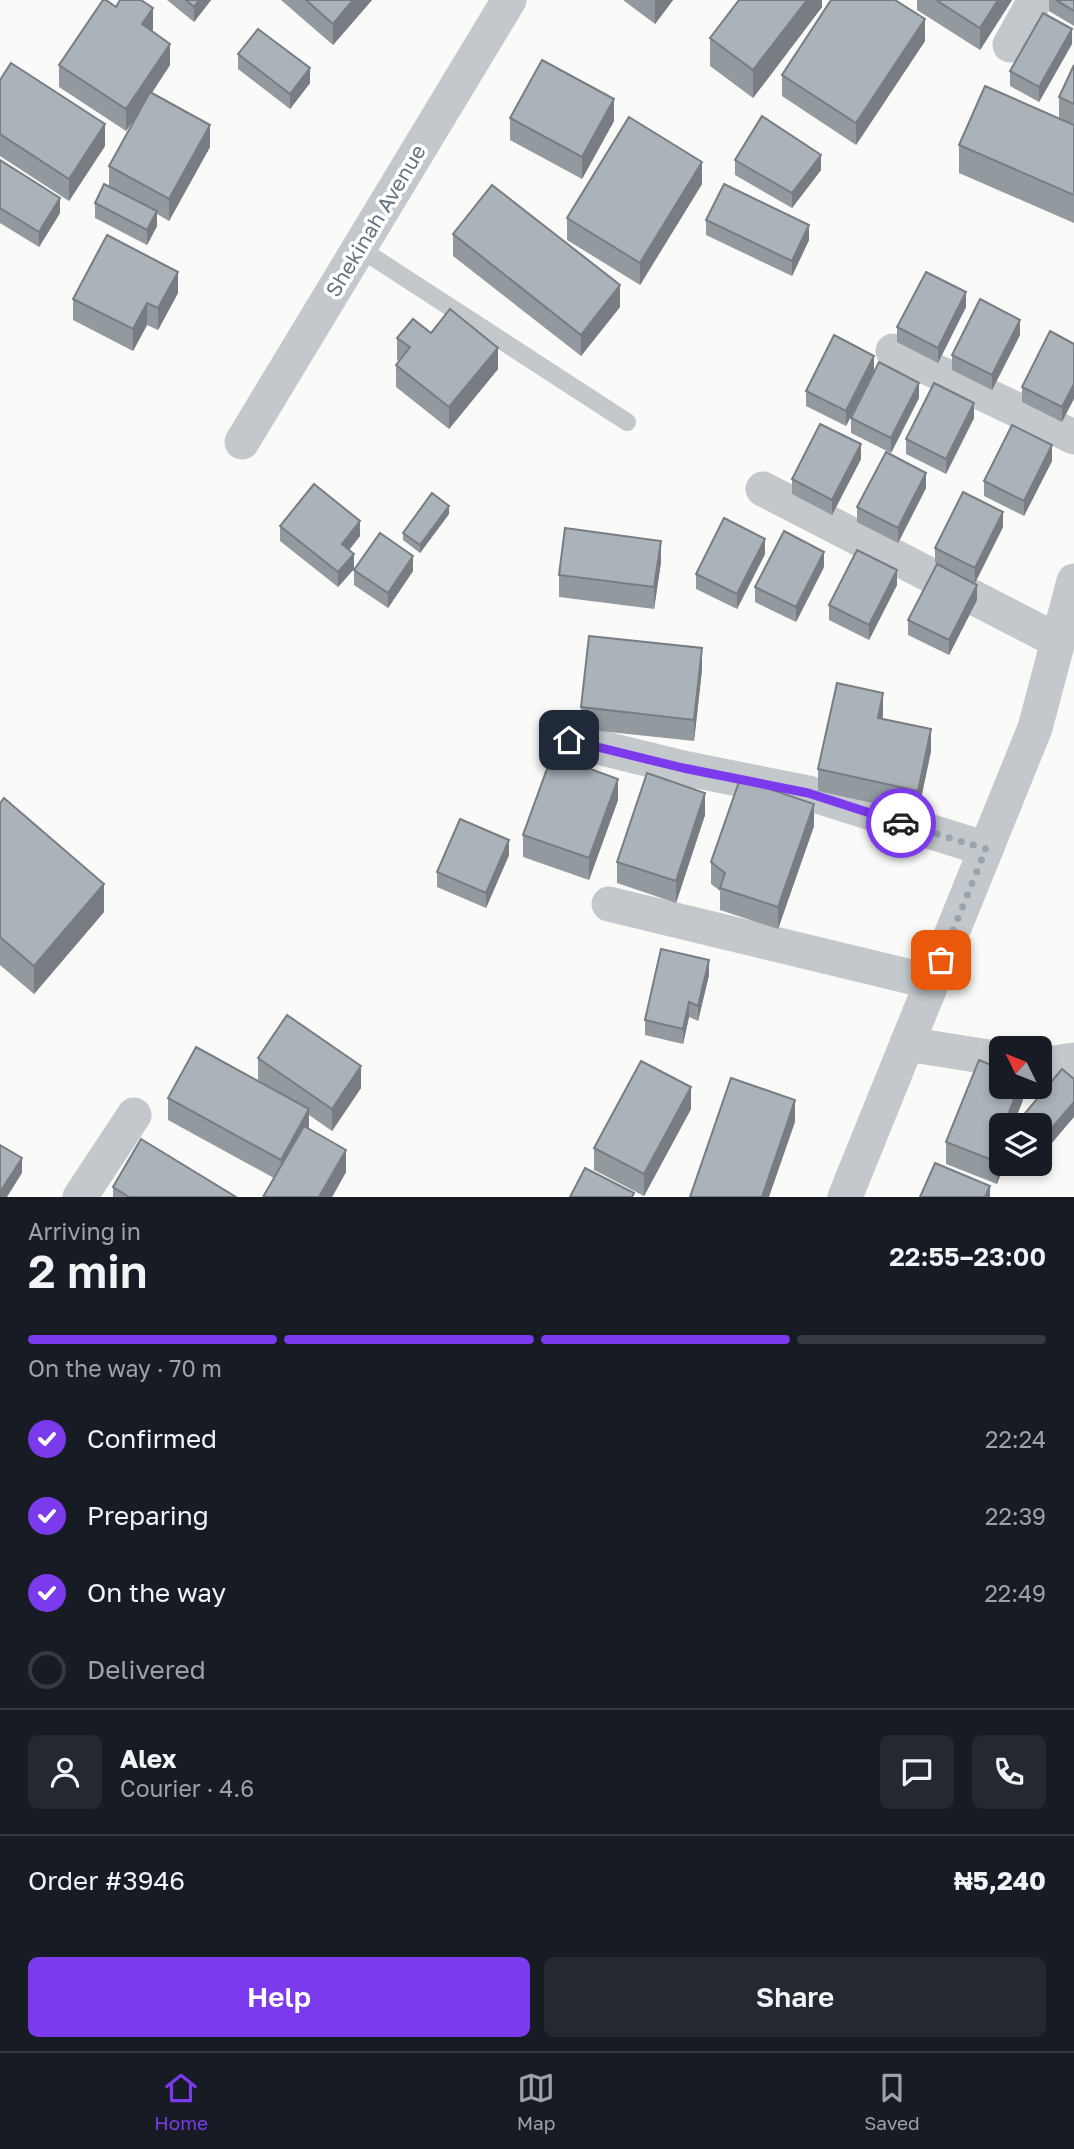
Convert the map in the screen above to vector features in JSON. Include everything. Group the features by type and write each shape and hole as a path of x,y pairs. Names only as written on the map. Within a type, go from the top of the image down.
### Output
{"street":[{"name":"Shekinah Avenue","path":"242,442 509,0"},
{"path":"1010,45 1035,0"},
{"path":"893,351 1074,437"},
{"path":"763,489 1058,641"},
{"path":"845,1197 1035,728 1074,581"},
{"path":"569,740 683,768 808,793 986,849"},
{"path":"609,904 932,982"},
{"path":"907,1044 989,1057"},
{"path":"1052,1063 1074,1060"},
{"path":"80,1197 134,1115"}],"lane":[{"path":"359,248 628,422"}],"building":[{"path":"103,0 116,7 120,0 141,0 153,8 142,24 170,44 126,109 59,65"},
{"path":"186,0 199,0 194,7"},
{"path":"306,0 353,0 333,24"},
{"path":"739,0 807,0 753,70 710,38"},
{"path":"831,0 895,0 925,19 856,123 782,75"},
{"path":"936,0 998,0 980,28"},
{"path":"1056,0 1074,0 1074,11"},
{"path":"1043,13 1072,29 1039,87 1010,71"},
{"path":"258,29 310,68 290,94 238,54"},
{"path":"542,60 614,99 582,157 510,118"},
{"path":"11,63 105,124 69,179 0,134 0,80"},
{"path":"1074,65 1074,104 1059,97"},
{"path":"985,86 1074,125 1074,195 959,145"},
{"path":"150,92 210,125 169,199 109,166"},
{"path":"762,116 821,155 792,193 735,160"},
{"path":"629,117 702,162 640,263 567,218"},
{"path":"0,160 60,198 39,232 0,208"},
{"path":"104,184 157,211 147,230 95,203"},
{"path":"724,184 809,225 792,261 706,220"},
{"path":"492,185 620,285 581,335 453,234"},
{"path":"107,235 178,272 158,308 147,303 133,329 73,299"},
{"path":"926,272 966,292 938,348 897,327"},
{"path":"980,299 1020,320 992,375 952,355"},
{"path":"450,309 498,348 449,407 396,365 410,347 397,338 413,319 431,333"},
{"path":"1050,331 1074,344 1074,384 1062,407 1022,387"},
{"path":"834,335 874,356 846,411 806,391"},
{"path":"879,362 919,383 891,438 851,418"},
{"path":"934,383 974,403 946,459 906,439"},
{"path":"820,424 861,444 832,500 792,479"},
{"path":"1012,425 1052,445 1024,501 984,481"},
{"path":"886,452 926,473 898,528 857,507"},
{"path":"314,484 360,521 342,544 354,554 338,572 280,526"},
{"path":"963,492 1003,512 975,568 935,548"},
{"path":"432,493 449,506 420,545 403,533"},
{"path":"724,518 765,539 737,594 696,574"},
{"path":"565,528 661,541 654,587 559,575"},
{"path":"784,531 824,552 796,607 755,587"},
{"path":"380,533 413,556 388,593 354,570"},
{"path":"857,550 897,570 869,625 829,605"},
{"path":"937,564 977,585 949,640 908,620"},
{"path":"589,636 702,648 694,720 581,707"},
{"path":"837,683 883,693 878,718 931,729 918,791 818,769"},
{"path":"552,755 618,779 589,858 523,835"},
{"path":"647,773 705,793 676,881 617,862"},
{"path":"740,779 814,804 778,907 720,888 725,873 711,862"},
{"path":"4,798 104,884 34,966 0,937 0,803"},
{"path":"460,819 509,840 486,893 437,872"},
{"path":"661,949 709,960 698,1006 689,1002 683,1029 645,1020"},
{"path":"287,1015 361,1066 332,1109 258,1058"},
{"path":"196,1047 309,1109 281,1160 168,1098"},
{"path":"979,1060 989,1064 989,1099 1014,1099 1009,1113 989,1113 989,1159 946,1142"},
{"path":"641,1061 691,1087 644,1174 594,1148"},
{"path":"1062,1069 1074,1079 1074,1102 1052,1128 1052,1113 1025,1113 1037,1099 1052,1099 1052,1081"},
{"path":"731,1078 795,1100 762,1197 690,1197"},
{"path":"304,1126 346,1150 319,1197 263,1197"},
{"path":"141,1139 236,1197 129,1197 113,1187"},
{"path":"0,1145 22,1158 0,1192"},
{"path":"935,1163 990,1186 985,1197 920,1197"},
{"path":"585,1168 634,1193 632,1197 570,1197"}],"way so far":[{"path":"901,823 986,849 941,960"}],"route":[{"path":"569,740 683,768 808,793 901,823"}]}
